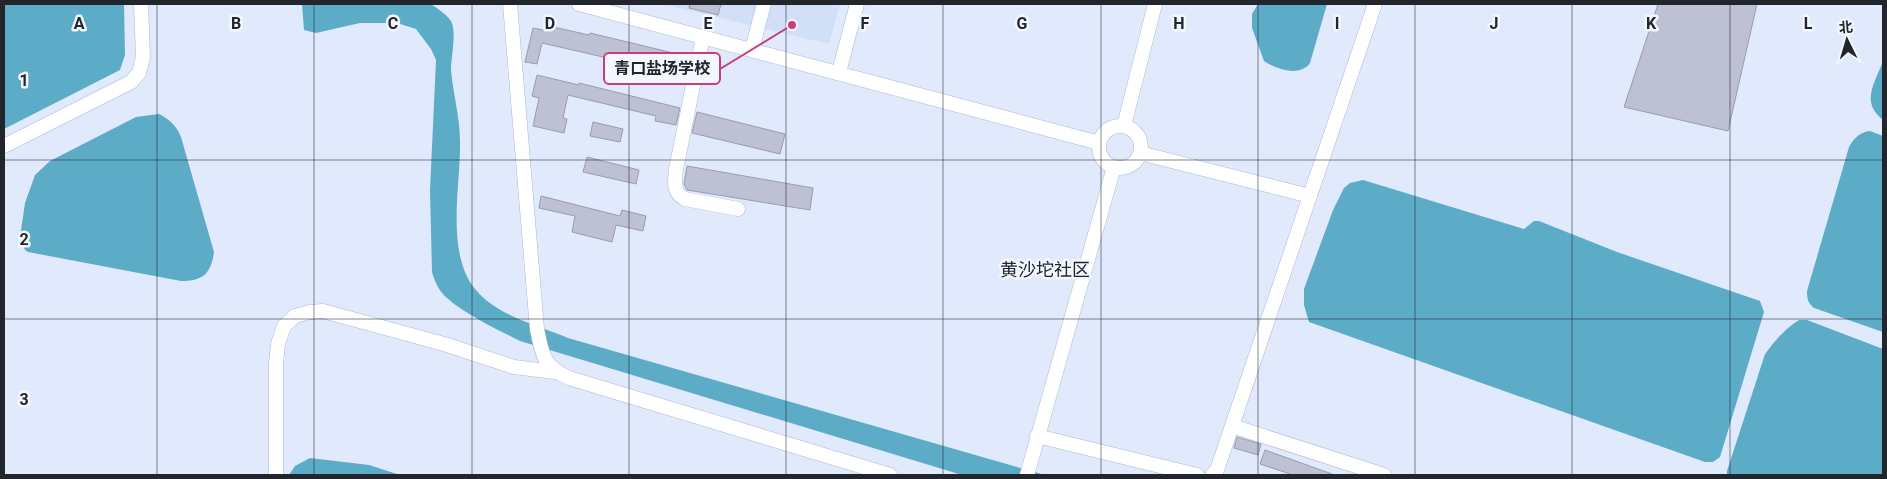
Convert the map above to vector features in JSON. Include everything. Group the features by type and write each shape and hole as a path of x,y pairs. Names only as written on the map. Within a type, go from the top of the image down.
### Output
{"street":[{"path":"4,146 131,82 139,73 143,58 140,4"},
{"path":"510,4 537,329 543,353 555,372"},
{"path":"579,4 1099,143"},
{"path":"752,50 764,4"},
{"path":"839,72 857,4"},
{"path":"1124,126 1155,4"},
{"path":"1212,475 1217,470 1375,4"},
{"path":"703,36 674,186 679,196 684,199 738,209"},
{"path":"1119,125 1124,126 1130,128 1138,136 1141,148 1140,153 1132,164 1114,167 1100,155 1099,143 1104,132 1108,129 1119,125"},
{"path":"1140,153 1310,196"},
{"path":"1027,475 1114,167"},
{"path":"276,475 276,363 278,344 284,326 295,316 323,311 444,344 514,367 555,372 569,378 890,475"},
{"path":"1232,426 1384,475"},
{"path":"1037,436 1197,475"}],"shaded area":[{"path":"670,4 840,4 829,44 670,6"}],"water":[{"path":"4,4 124,4 125,55 120,70 4,129"},
{"path":"302,4 431,4 451,21 454,38 451,70 460,132 457,238 466,274 475,289 494,306 518,319 568,338 1045,475 962,475 520,341 458,307 442,293 432,272 430,190 436,60 431,49 416,29 397,23 360,23 316,33 304,30"},
{"path":"1258,4 1327,4 1310,63 1306,67 1300,70 1288,71 1264,61 1252,28 1252,14"},
{"path":"1883,61 1883,120 1872,106 1871,92"},
{"path":"159,114 172,123 181,137 214,252 211,266 205,275 195,280 181,281 25,250 21,238 21,230 25,203 35,175 50,161 136,117"},
{"path":"1870,131 1883,136 1883,332 1814,308 1809,303 1807,294 1849,147 1858,136"},
{"path":"1363,180 1524,229 1534,221 1539,221 1617,252 1760,301 1764,312 1720,457 1713,462 1705,462 1309,322 1304,305 1304,289 1333,210 1344,188 1350,183"},
{"path":"1799,320 1807,320 1883,349 1883,475 1727,475 1765,354 1780,335"},
{"path":"310,458 369,465 400,475 289,475 295,466"}],"building":[{"path":"690,4 721,4 718,15 689,8"},
{"path":"1658,4 1757,4 1728,131 1624,107"},
{"path":"549,26 589,35 590,33 690,57 686,76 542,43 537,64 525,62 533,28 548,31"},
{"path":"537,75 579,85 579,83 680,108 676,125 655,121 656,116 568,95 563,118 567,119 564,133 533,126 539,98 532,96"},
{"path":"697,112 785,134 780,154 692,133"},
{"path":"593,122 623,129 620,142 590,136"},
{"path":"587,157 639,170 636,184 583,172"},
{"path":"687,166 813,188 810,210 687,190 684,184"},
{"path":"541,196 620,216 622,210 646,216 643,231 616,225 612,242 572,232 575,216 539,208"},
{"path":"1237,437 1261,444 1258,455 1234,448"},
{"path":"1265,450 1332,474 1293,475 1260,464"}],"place":[{"name":"青口盐场学校","path":"792,25"}],"district":[{"name":"黄沙坨社区","path":"1045,269"}]}
